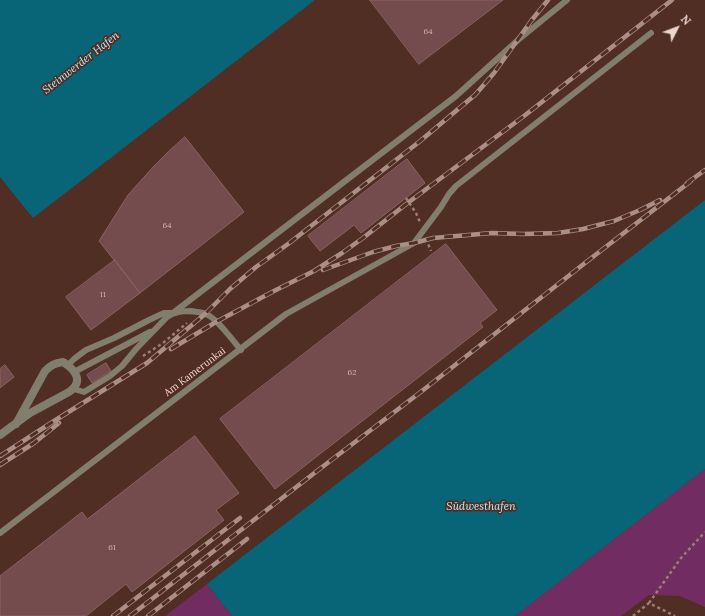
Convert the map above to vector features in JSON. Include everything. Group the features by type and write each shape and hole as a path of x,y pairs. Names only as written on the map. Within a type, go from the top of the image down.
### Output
{"street":[{"path":"0,435 16,424 30,413 74,389 77,382 77,376 68,365 63,362 57,362 45,371 16,424"}],"lane":[{"path":"74,389 84,392 110,376 122,366 167,317 456,96 518,40 554,9 567,0"},
{"name":"Am Kamerunkai","path":"0,533 241,350 286,314 414,243 456,186 651,33"},
{"path":"68,365 86,350 114,338 148,320 164,313 184,311 205,314 210,317 241,350"},
{"path":"74,372 157,328"}],"path":[{"path":"633,616 649,603 681,558 705,532"},
{"path":"649,603 675,616"}],"shaded area":[{"path":"705,469 705,607 680,596 649,595 621,616 515,616"},
{"path":"207,584 232,616 165,616"}],"water":[{"name":"Steinwerder Hafen","path":"0,0 315,0 33,218 0,177"},
{"name":"Südwesthafen","path":"705,200 705,469 515,616 232,616 207,584"}],"building":[{"path":"370,0 503,0 419,64"},
{"path":"185,137 244,212 140,293 99,241 128,195 154,166"},
{"path":"407,159 425,183 361,233 354,225 320,251 308,236"},
{"path":"446,244 497,310 480,323 483,327 275,489 220,419"},
{"path":"115,260 140,293 91,330 66,297"},
{"path":"106,363 111,371 92,383 87,375"},
{"path":"5,365 14,377 0,388 0,369"},
{"path":"195,436 239,493 216,510 224,520 132,592 126,584 86,616 0,616 0,576 82,512 87,519"}],"railway":[{"path":"0,456 147,363 205,314 230,289 256,267 288,244 419,142 475,95 494,73 548,0"},
{"path":"171,349 216,322 314,271 342,253 524,116 672,0"},
{"path":"687,183 705,170"},
{"path":"130,616 691,181"},
{"path":"323,270 373,252 433,238 492,233 558,233 583,229 614,221 660,200"},
{"path":"0,465 34,443 59,423"},
{"path":"113,616 240,518"},
{"path":"148,616 247,539"}]}
